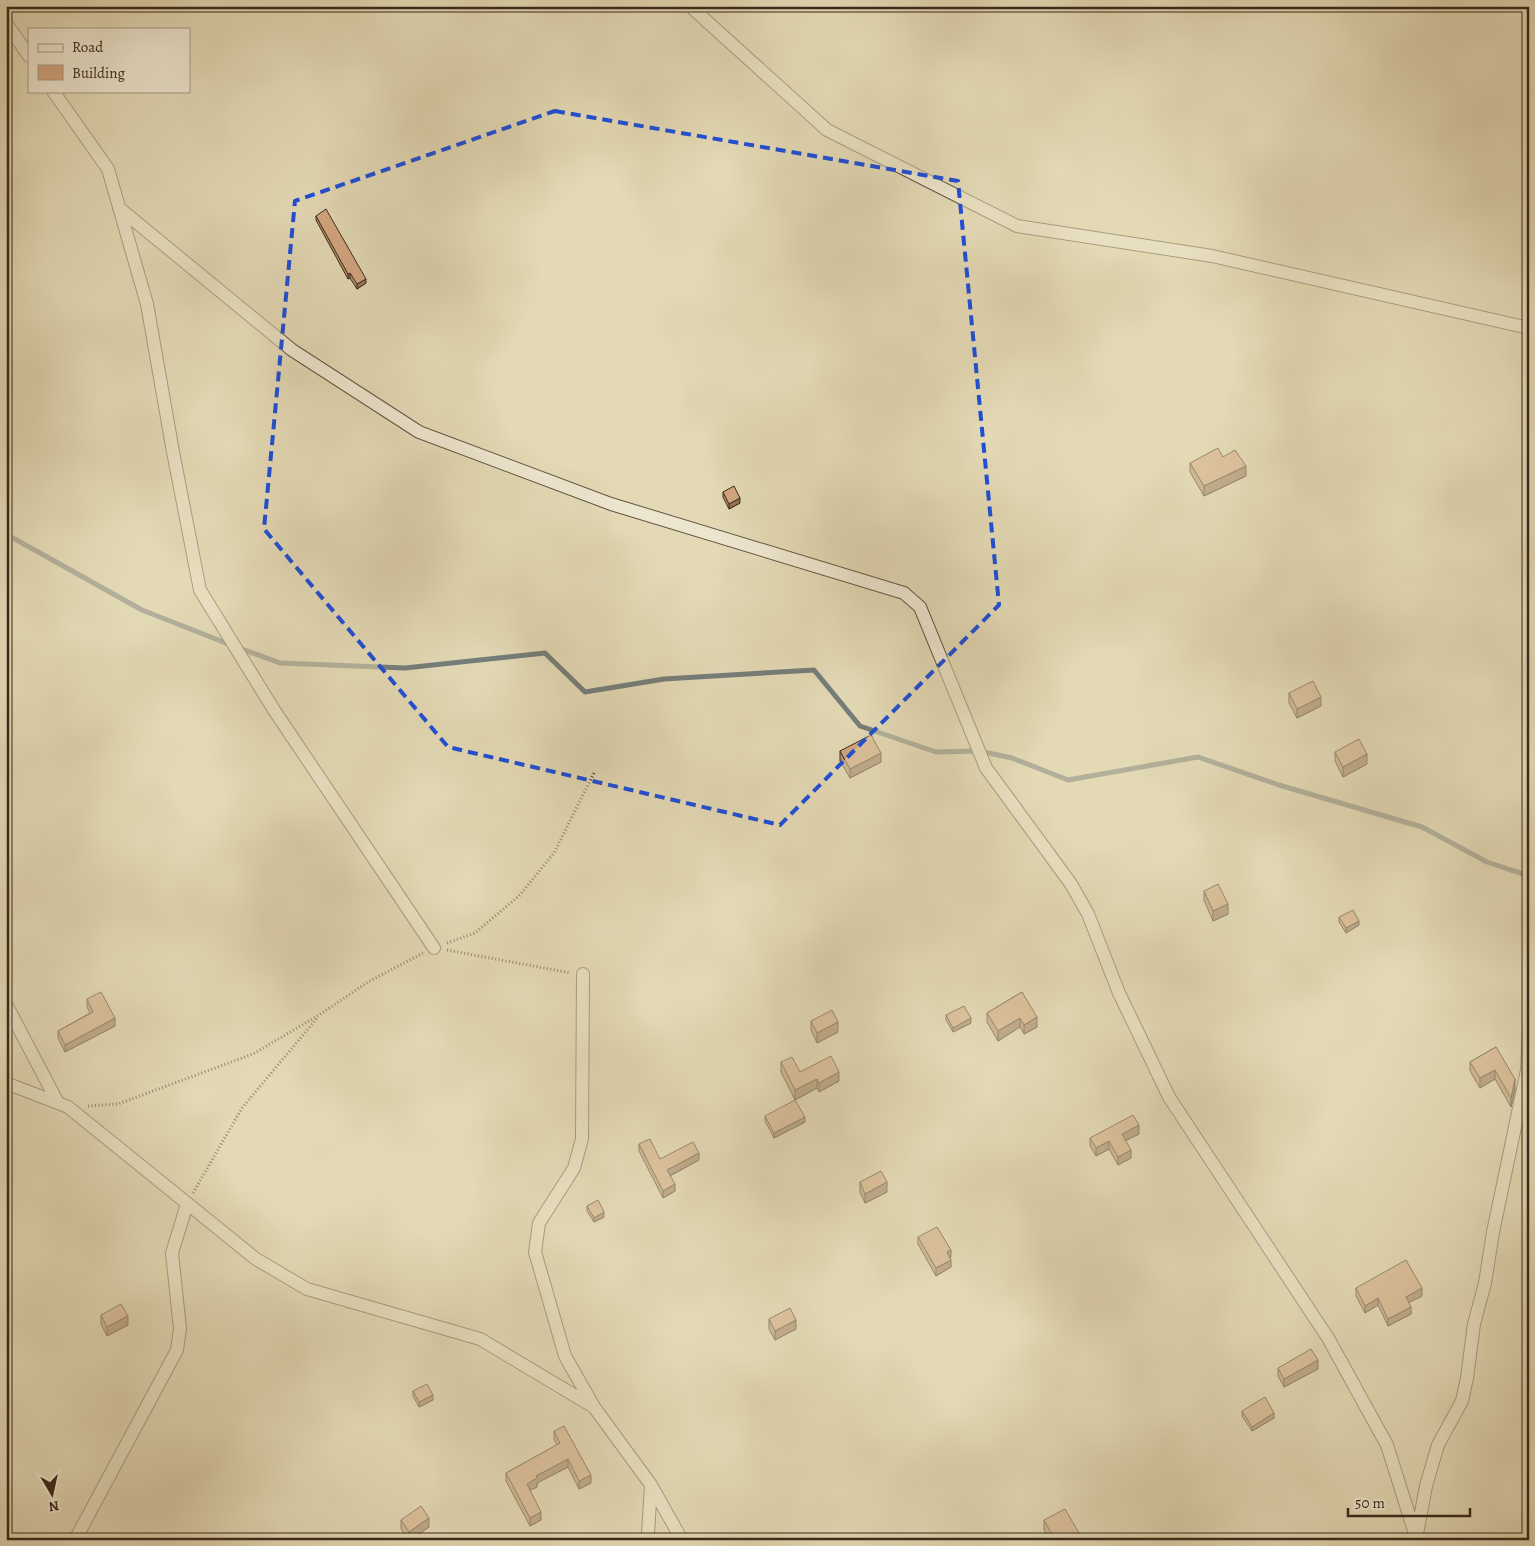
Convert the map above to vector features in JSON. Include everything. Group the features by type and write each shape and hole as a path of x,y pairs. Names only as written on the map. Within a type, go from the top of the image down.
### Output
{"street":[{"path":"690,6 827,130 1017,226 1212,256 1529,328"},
{"path":"6,23 28,55"},
{"path":"54,92 108,169 147,304 172,452 200,590 274,710 434,948"},
{"path":"119,208 292,350 419,432 611,504 904,593 920,607 986,768 1071,884 1088,914 1119,993 1169,1097 1328,1338 1387,1445 1417,1538"},
{"path":"583,974 582,1139 574,1168 539,1223 536,1252 565,1356 594,1406 651,1485 682,1540"},
{"path":"6,1004 63,1105"},
{"path":"1417,1538 1426,1486 1438,1445 1462,1401 1474,1324 1485,1283 1492,1232 1527,1070 1529,1030"},
{"path":"6,1086 11,1085 63,1105 256,1259 308,1288 480,1339 594,1406"},
{"path":"75,1540 177,1350 180,1329 172,1253 187,1204"},
{"path":"645,1538 651,1485"}],"path":[{"path":"63,1105 118,1104 180,1083 253,1054 320,1015 368,982 434,948 475,932 519,896 554,853 596,771"},
{"path":"434,948 583,974"},
{"path":"187,1204 242,1108 320,1015"}],"highlighted area":[{"path":"555,111 958,181 999,605 780,825 448,747 264,529 295,201"}],"building":[{"path":"326,209 366,279 357,284 350,273 348,274 316,216"},
{"path":"1218,448 1223,457 1235,450 1246,466 1204,486 1190,463"},
{"path":"734,486 740,498 729,504 723,492"},
{"path":"1313,681 1321,697 1297,709 1289,693"},
{"path":"871,735 881,753 850,769 840,751"},
{"path":"1359,739 1367,754 1343,767 1335,752"},
{"path":"1218,884 1228,904 1213,911 1204,891"},
{"path":"1353,910 1359,921 1346,928 1339,917"},
{"path":"101,992 115,1018 65,1045 58,1031 93,1012 87,999"},
{"path":"1022,992 1037,1017 1024,1025 1020,1018 998,1031 987,1013"},
{"path":"964,1006 971,1018 953,1028 946,1015"},
{"path":"832,1010 838,1022 817,1033 811,1021"},
{"path":"1496,1047 1515,1079 1511,1098 1495,1070 1480,1078 1470,1062"},
{"path":"831,1056 839,1072 819,1083 817,1079 795,1090 781,1062 792,1057 800,1072"},
{"path":"795,1100 805,1117 774,1133 765,1116"},
{"path":"1133,1115 1139,1125 1122,1134 1131,1150 1118,1157 1109,1141 1096,1148 1090,1138"},
{"path":"650,1139 660,1159 693,1142 699,1153 667,1170 675,1184 663,1191 639,1144"},
{"path":"881,1171 887,1182 865,1194 860,1182"},
{"path":"598,1200 604,1212 594,1218 587,1206"},
{"path":"937,1227 951,1250 947,1252 951,1260 936,1268 918,1237"},
{"path":"1406,1260 1422,1288 1406,1297 1411,1307 1388,1319 1378,1298 1365,1306 1356,1288"},
{"path":"121,1304 128,1316 107,1327 101,1315"},
{"path":"790,1308 796,1320 775,1331 769,1319"},
{"path":"1311,1349 1318,1360 1284,1379 1278,1368"},
{"path":"427,1384 433,1395 419,1402 413,1391"},
{"path":"1265,1397 1274,1413 1252,1427 1242,1411"},
{"path":"564,1426 591,1475 579,1481 568,1459 536,1476 537,1478 527,1484 541,1512 530,1518 506,1473 560,1443 554,1431"},
{"path":"421,1506 429,1518 409,1532 401,1520"},
{"path":"1065,1509 1079,1533 1067,1540 1055,1540 1044,1520"}],"waterway":[{"path":"6,534 142,610 231,645"},
{"path":"239,648 280,663 405,668 545,653 585,692 664,679 814,670 860,726 936,752 979,751 1012,758 1068,780 1198,757 1279,785 1422,827 1487,862 1529,876"}]}
